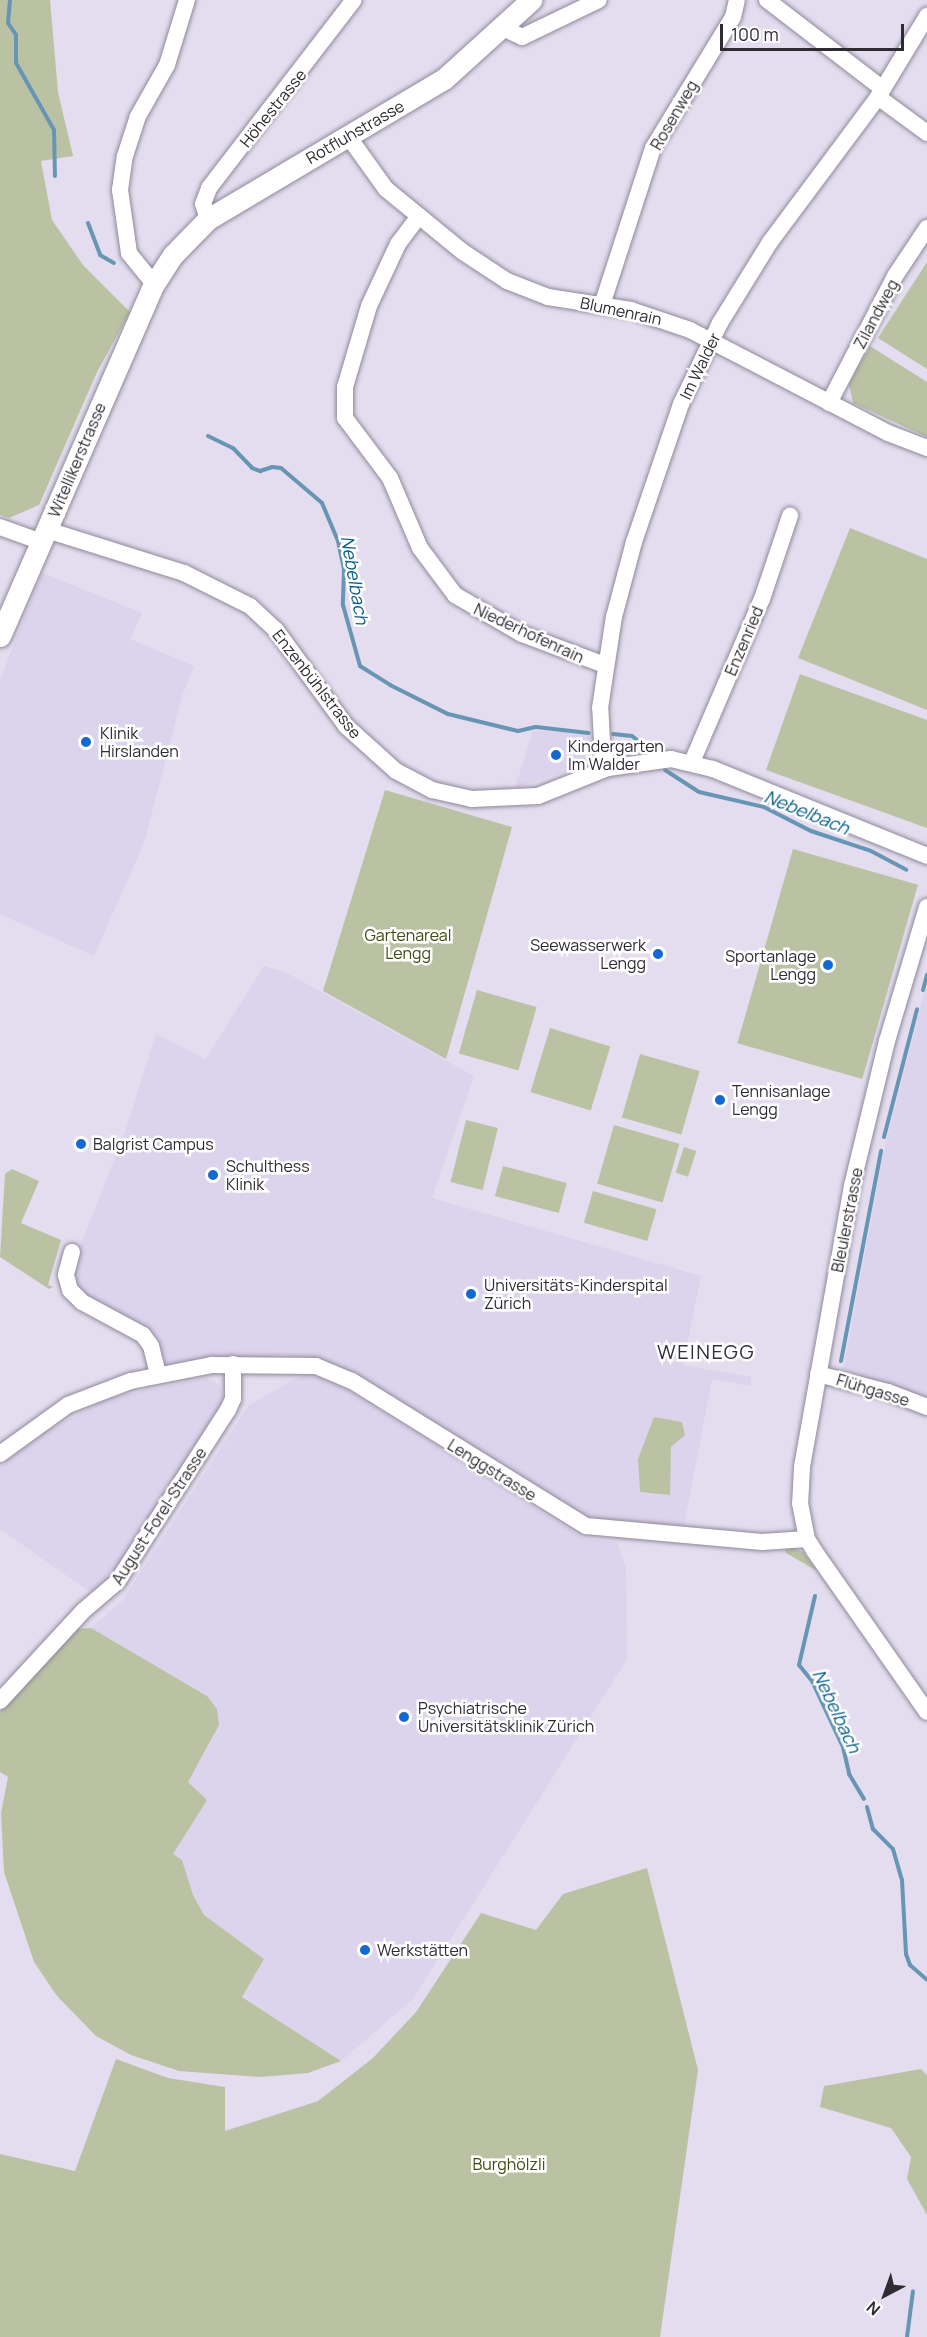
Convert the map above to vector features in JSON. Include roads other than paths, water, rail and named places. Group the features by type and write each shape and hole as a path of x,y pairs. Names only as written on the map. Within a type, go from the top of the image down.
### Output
{"main road":[{"name":"Rotfluhstrasse","path":"172,255 208,219 431,88 503,28 531,0"},
{"name":"Witellikerstrasse","path":"0,636 154,284 172,255"}],"street":[{"path":"154,284 145,278 129,254 120,190 125,156 137,118 167,65 187,0"},
{"name":"Höhestrasse","path":"208,219 203,204 209,188 354,0"},
{"path":"503,28 522,37 599,0"},
{"name":"Rosenweg","path":"602,305 653,148 733,17 737,0"},
{"path":"767,0 927,133"},
{"name":"Im Walder","path":"608,768 600,720 605,665 634,542 677,414 712,340 770,242 880,93 927,16"},
{"name":"Blumenrain","path":"348,136 375,178 477,263 507,281 548,297 602,305 655,317 712,340 829,403 927,448"},
{"name":"Niederhofenrain","path":"419,216 398,244 369,306 345,387 345,418 390,478 420,548 455,595 522,634 605,665"},
{"name":"Zilandweg","path":"829,403 895,276 927,228"},
{"name":"Enzenried","path":"692,762 762,599 790,516"},
{"name":"Enzenbühlstrasse","path":"0,527 44,536 183,573 250,606 276,630 346,726 396,771 432,790 472,799 538,796 608,768 645,759 692,762 927,856"},
{"name":"Bleulerstrasse","path":"807,1539 800,1503 802,1468 852,1186 887,1041 927,907"},
{"path":"72,1252 66,1275 70,1290 82,1302 143,1335 151,1346 158,1374"},
{"name":"Lenggstrasse","path":"0,1454 68,1405 114,1386 158,1374 233,1364 298,1365 331,1370 586,1526 762,1542 807,1539"},
{"name":"August-Forel-Strasse","path":"0,1701 83,1611 117,1582 228,1410 233,1399 233,1364"},
{"name":"Flühgasse","path":"818,1374 888,1392 927,1407"},
{"path":"807,1539 927,1712"}],"waterway":[{"name":"Nebelbach","path":"10,0 8,23 16,35 16,63 54,130 55,176"},
{"name":"Nebelbach","path":"88,223 100,255 114,263"},
{"name":"Nebelbach","path":"208,436 233,448 252,468 260,471 272,467 281,468 322,503 338,541 344,570 343,605 360,666 390,685 448,714 518,731 536,727 589,733"},
{"name":"Nebelbach","path":"613,734 632,736 646,747"},
{"name":"Nebelbach","path":"665,770 699,792 764,807 811,831 871,851 906,870"},
{"name":"Nebelbach","path":"923,990 927,975"},
{"name":"Nebelbach","path":"884,1137 917,1009"},
{"name":"Nebelbach","path":"841,1361 881,1151"},
{"name":"Nebelbach","path":"815,1596 799,1665 812,1681 843,1747 849,1774 864,1799"},
{"name":"Nebelbach","path":"867,1807 873,1829 893,1849 902,1880 906,1954 910,1965 927,1980"},
{"name":"Nebelbach","path":"907,2337 913,2291"}],"place":[{"name":"Klinik Hirslanden","path":"86,742"},
{"name":"Kindergarten Im Walder","path":"556,755"},
{"name":"Seewasserwerk Lengg","path":"658,954"},
{"name":"Sportanlage Lengg","path":"828,965"},
{"name":"Tennisanlage Lengg","path":"720,1100"},
{"name":"Balgrist Campus","path":"81,1144"},
{"name":"Schulthess Klinik","path":"213,1175"},
{"name":"Universitäts-Kinderspital Zürich","path":"471,1294"},
{"name":"Psychiatrische Universitätsklinik Zürich","path":"404,1717"},
{"name":"Werkstätten","path":"365,1950"}],"district":[{"name":"WEINEGG","path":"706,1351"}],"park label":[{"name":"Gartenareal Lengg","path":"408,944"},
{"name":"Burghölzli","path":"509,2164"}]}
